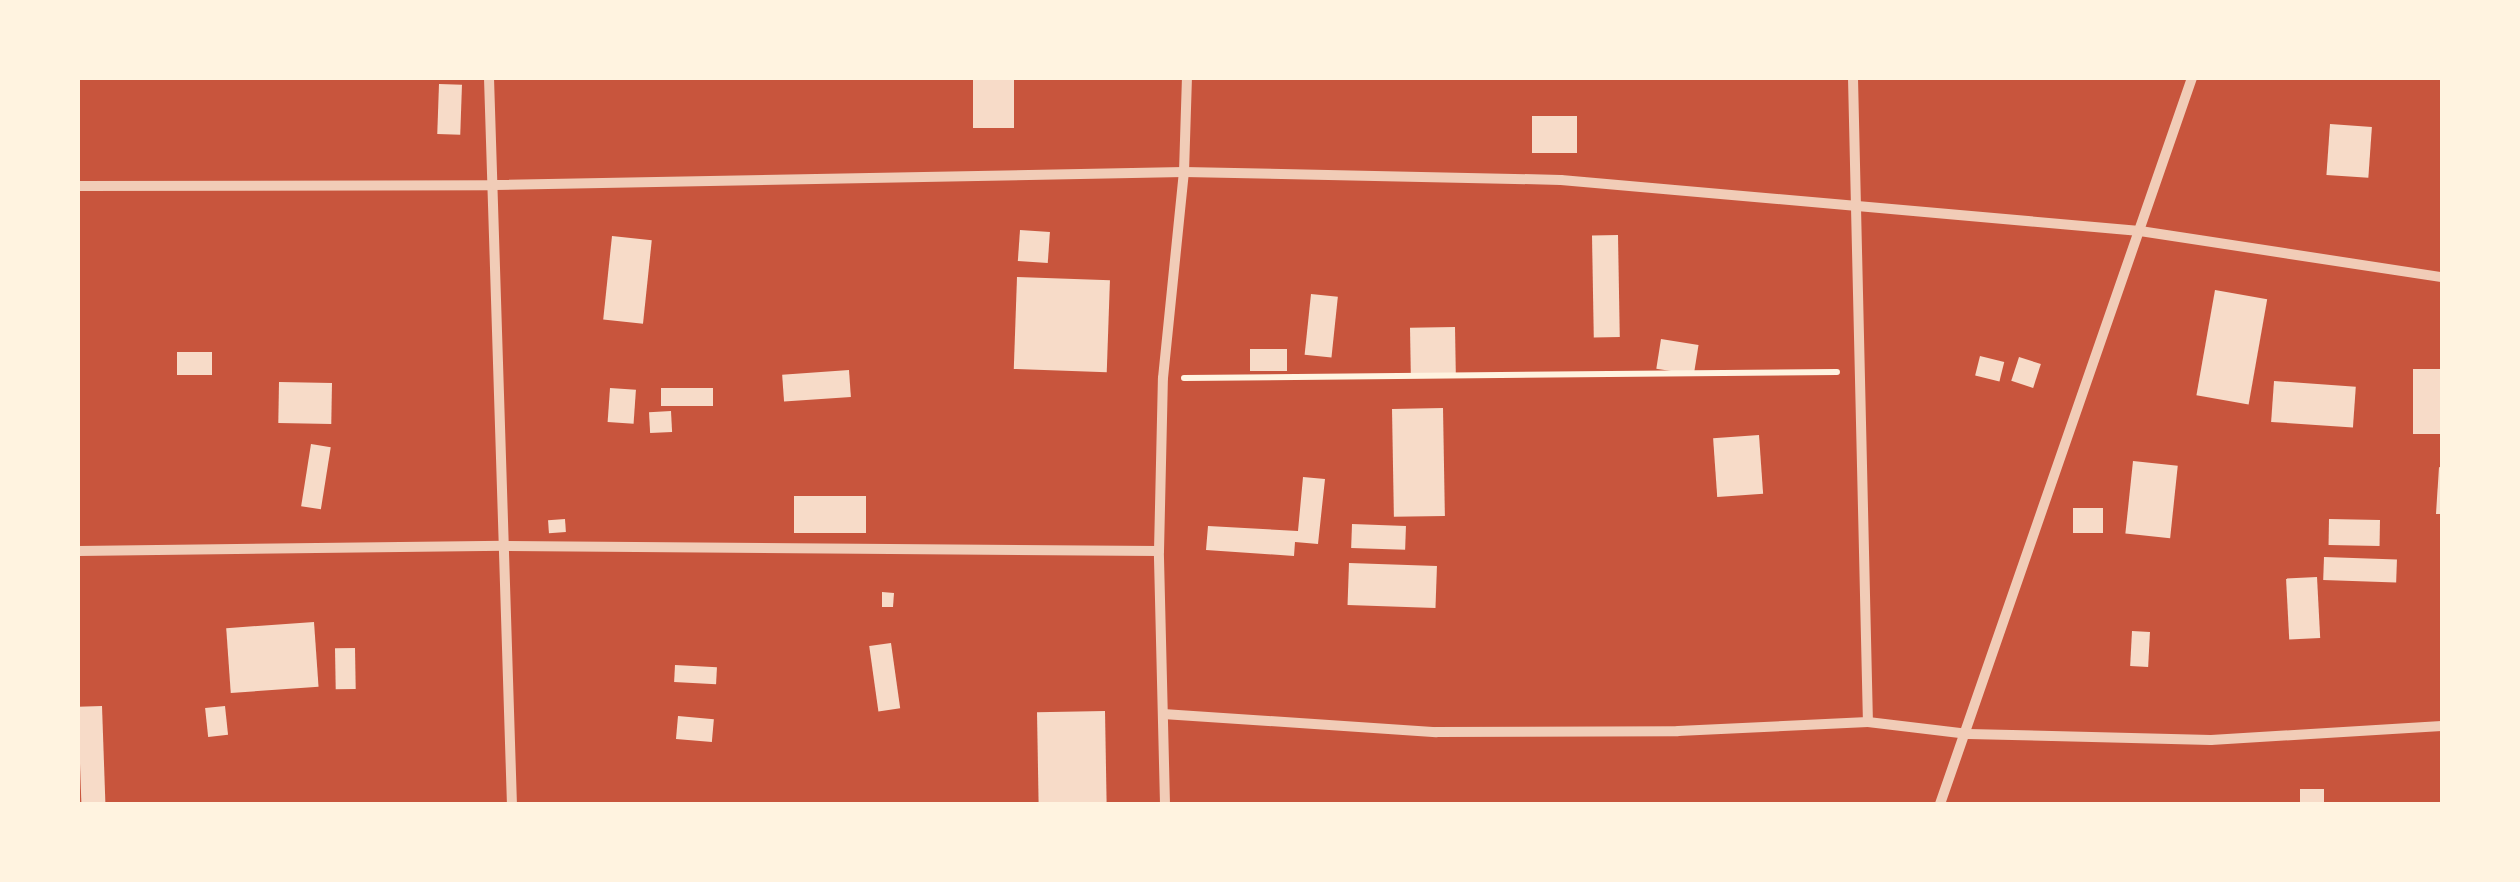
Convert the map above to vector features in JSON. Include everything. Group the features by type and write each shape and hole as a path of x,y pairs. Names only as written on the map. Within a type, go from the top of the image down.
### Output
{"street":[{"path":"489,78 512,804"},
{"path":"1165,804 1160,551 1163,378 1184,172 1187,78"},
{"path":"1853,78 1868,722"},
{"path":"1940,804 1968,734 2192,78"},
{"path":"78,186 495,184 1184,172 1561,180 2140,231 2442,276"},
{"path":"78,551 505,546 1160,551"},
{"path":"1164,714 1436,732 1678,732 1868,722 1968,734 2211,740 2442,726"}],"path":[{"path":"1163,378 1861,372"}],"building":[{"path":"973,78 1014,78 1014,128 973,128"},
{"path":"439,84 462,85 460,135 437,134"},
{"path":"1532,116 1577,116 1577,153 1532,153"},
{"path":"2330,124 2372,127 2368,178 2326,175"},
{"path":"1020,230 1050,232 1048,263 1018,261"},
{"path":"1592,235 1618,235 1620,337 1594,337"},
{"path":"612,236 652,240 643,324 603,320"},
{"path":"1017,277 1110,280 1107,372 1014,369"},
{"path":"2215,290 2267,299 2249,405 2196,395"},
{"path":"1311,294 1338,297 1331,357 1305,355"},
{"path":"1455,327 1456,377 1411,378 1410,328"},
{"path":"1661,339 1699,345 1694,375 1656,369"},
{"path":"1250,349 1287,349 1287,371 1250,371"},
{"path":"177,352 212,352 212,375 177,375"},
{"path":"1980,356 2004,362 1999,381 1975,375"},
{"path":"2019,357 2041,364 2033,388 2011,381"},
{"path":"2413,369 2442,369 2442,434 2413,434"},
{"path":"849,370 851,397 784,402 782,375"},
{"path":"2274,381 2356,387 2353,428 2271,422"},
{"path":"279,382 332,383 331,424 278,423"},
{"path":"610,388 636,390 634,424 608,422"},
{"path":"661,388 713,388 713,406 661,406"},
{"path":"1443,408 1445,516 1394,517 1392,409"},
{"path":"671,411 672,432 650,433 649,412"},
{"path":"1759,435 1763,494 1717,497 1713,438"},
{"path":"311,444 331,447 321,509 301,506"},
{"path":"2133,461 2178,466 2170,538 2125,534"},
{"path":"2439,467 2442,514 2436,514"},
{"path":"1303,477 1325,479 1318,544 1295,542 1294,556 1206,550 1208,526 1298,531"},
{"path":"794,496 866,496 866,533 794,533"},
{"path":"2073,508 2103,508 2103,533 2073,533"},
{"path":"565,519 566,532 549,533 548,520"},
{"path":"2329,519 2380,520 2380,546 2329,545"},
{"path":"1352,524 1406,526 1405,550 1351,548"},
{"path":"2324,557 2397,560 2396,583 2323,580"},
{"path":"1349,563 1437,566 1435,608 1348,605"},
{"path":"2317,577 2320,638 2289,640 2286,579"},
{"path":"882,592 894,593 893,607 882,607"},
{"path":"314,622 319,687 231,693 226,628"},
{"path":"2132,631 2150,632 2148,667 2130,666"},
{"path":"891,643 900,708 878,711 869,646"},
{"path":"335,648 355,648 356,689 336,689"},
{"path":"675,665 717,667 716,684 674,682"},
{"path":"102,706 105,804 81,804 78,707"},
{"path":"225,706 228,735 208,737 205,708"},
{"path":"1105,711 1107,804 1039,804 1037,712"},
{"path":"678,716 714,719 712,742 676,739"},
{"path":"2300,789 2324,789 2324,804 2300,804"}]}
